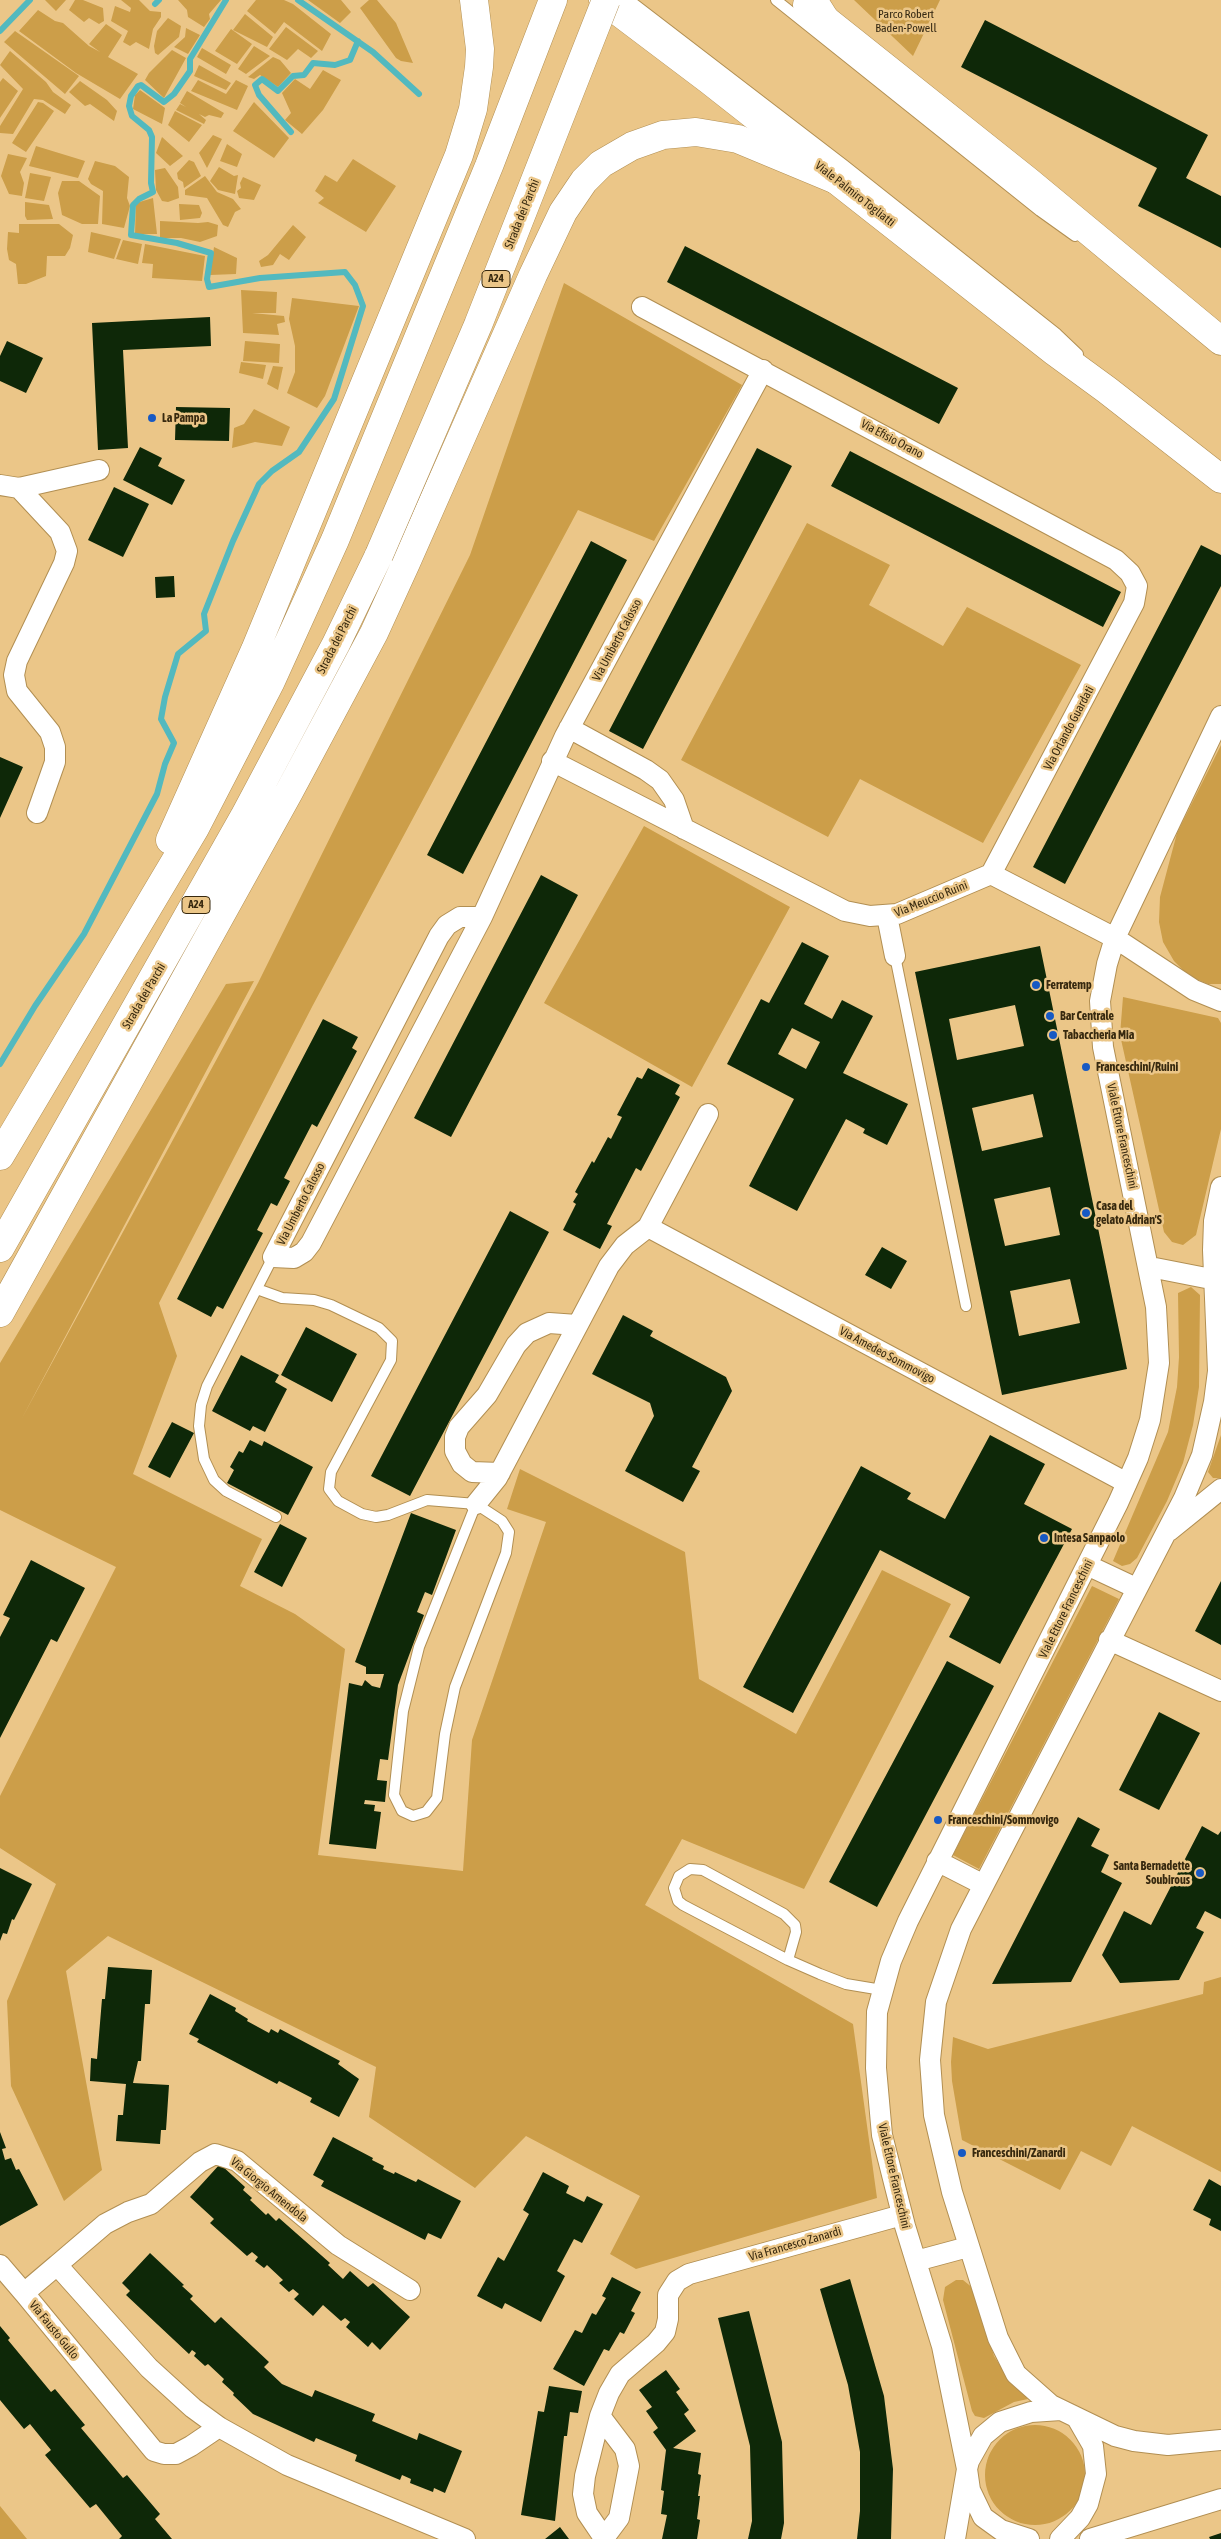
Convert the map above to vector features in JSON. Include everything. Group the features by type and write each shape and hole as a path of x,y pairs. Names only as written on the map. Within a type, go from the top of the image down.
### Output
{"main road":[{"path":"109,973 248,667 453,172 471,116 479,67 480,49 474,0"},
{"path":"0,1156 222,778 271,681 335,540 489,166 553,0"},
{"name":"Viale Palmiro Togliatti","path":"604,0 1221,479"},
{"name":"Strada dei Parchi","path":"0,1248 240,826 332,651 379,555 478,325 604,0"},
{"path":"802,0 819,10 1028,181 1212,334 1221,348"},
{"path":"0,1313 289,792 374,633 540,259 563,212 580,186 601,164 632,146 663,136 696,132 738,139 839,181"},
{"path":"1168,437 1204,450 1221,453"}],"street":[{"name":"Via Efisio Orano","path":"642,307 1116,560 1124,566 1134,580"},
{"name":"Via Umberto Calosso","path":"482,917 460,917 443,930 274,1257 294,1258 308,1247 482,917 552,760 763,370"},
{"path":"9,486 99,470"},
{"path":"9,486 60,532 67,551 64,563 17,661 14,675 17,691 50,732 55,747 55,762 36,813"},
{"name":"Via Orlando Guardati","path":"991,874 1134,603 1137,593 1134,580"},
{"name":"Viale Ettore Franceschini","path":"1029,2539 1001,2530 983,2517 970,2490 944,2354 902,2215 884,2143 878,2099 876,2030 882,1990 895,1950 937,1861 1087,1565 1127,1483 1145,1438 1157,1383 1158,1337 1150,1267 1101,1035 1100,1012 1102,990 1115,938 1221,716"},
{"path":"569,728 646,770 660,780 674,800 684,829"},
{"name":"Via Meuccio Ruini","path":"552,760 834,907 864,916 887,916 914,908 991,874"},
{"path":"991,874 1115,938 1194,990 1221,1001"},
{"path":"887,916 895,956"},
{"path":"377,1056 403,1068"},
{"path":"476,1504 490,1489 500,1473 609,1266 625,1245 648,1227 708,1114"},
{"path":"1221,1187 1214,1221 1218,1371 1214,1402 1196,1471 982,1884 961,1929 944,1975 933,2020 930,2055 932,2096 937,2133 968,2246 1006,2359 1016,2374 1028,2386 1069,2415 1115,2436 1134,2441 1168,2445 1221,2440"},
{"name":"Via Amedeo Sommovigo","path":"648,1227 1127,1483"},
{"path":"1150,1267 1217,1279"},
{"path":"500,1473 472,1472 462,1464 455,1451 457,1431 487,1395 516,1346 527,1333 549,1322 577,1326"},
{"path":"1164,1536 1221,1489"},
{"path":"1087,1565 1136,1588"},
{"path":"1109,1640 1221,1691"},
{"path":"937,1861 982,1884"},
{"name":"Via Giorgio Amendola","path":"57,2265 105,2224 128,2212 151,2204 200,2162 215,2154 237,2161 338,2245 410,2290"},
{"name":"Via Francesco Zanardi","path":"600,2416 608,2393 620,2374 662,2337 667,2326 668,2295 671,2287 677,2281 689,2274 902,2215"},
{"path":"916,2261 968,2246"},
{"path":"0,2265 24,2293"},
{"path":"57,2265 149,2368 193,2408 219,2427 287,2465 465,2539"},
{"name":"Via Fausto Gullo","path":"57,2265 24,2293 154,2451 164,2454 176,2454 219,2427"},
{"path":"955,2539 967,2469 971,2456 979,2442 1000,2422 1031,2412 1069,2415 1093,2446 1096,2474 1088,2504 1080,2518 1064,2538"},
{"path":"600,2416 620,2440 629,2466 619,2518 604,2538 587,2513 583,2494 585,2476 600,2416"},
{"path":"1090,2539 1221,2499"}],"lane":[{"name":"Viale Palmiro Togliatti","path":"630,0 844,164 1057,334 1080,356 1107,390"},
{"path":"776,0 1053,221 1080,239 1125,262"},
{"path":"895,956 966,1306"},
{"path":"274,1257 203,1396 199,1416 199,1434 206,1467 220,1486 276,1518"},
{"path":"257,1289 282,1298 314,1300 331,1305 379,1328 392,1341 391,1360 331,1472 329,1489 338,1500 362,1514 376,1517 388,1515 410,1504 427,1500 476,1504 506,1525 509,1532 508,1546 455,1687 445,1734 437,1798 426,1812 413,1816 402,1811 394,1795 402,1711 419,1647 476,1504"},
{"path":"788,1960 796,1932 795,1925 784,1914 703,1870 690,1869 679,1876 674,1888 678,1900 683,1905 788,1960 846,1984 882,1990"}],"green space":[{"path":"45,0 66,0 56,11"},
{"path":"75,0 83,0 103,8 104,21 99,24 89,18 84,22 69,10"},
{"path":"121,0 139,0 150,11 161,12 161,17 153,29 149,49 136,42 130,46 123,42 128,31 111,21 115,6 130,12 131,8"},
{"path":"178,0 221,0 209,14 210,19 204,27 188,17 187,10"},
{"path":"256,0 284,0 293,4 331,34 322,51 284,22 275,34 247,11"},
{"path":"308,0 341,0 351,12 340,23"},
{"path":"369,0 377,0 396,23 413,63 396,58 360,8"},
{"name":"Parco Robert Baden-Powell","path":"854,0 940,0 913,56"},
{"path":"38,10 55,21 63,23 89,46 100,52 89,44 106,24 122,35 108,57 138,74 120,99 76,73 19,31"},
{"path":"245,14 273,37 267,47 233,30"},
{"path":"168,18 181,26 179,37 158,55 155,53 154,46 157,31"},
{"path":"286,27 318,51 311,58 298,49 287,60 269,49"},
{"path":"186,28 200,35 188,54 174,47 185,37"},
{"path":"231,29 252,44 237,64 215,51"},
{"path":"15,31 79,76 65,94 4,42"},
{"path":"254,46 270,56 246,74 238,69"},
{"path":"202,48 231,65 226,74 197,57"},
{"path":"172,50 186,58 164,98 145,80 149,73"},
{"path":"10,51 46,82 53,92 71,105 65,114 43,100 34,99 13,134 0,133 0,126 23,89 0,65"},
{"path":"273,57 280,60 291,73 278,87 260,75 254,79 248,77"},
{"path":"199,65 231,83 226,90 194,76"},
{"path":"323,70 341,80 323,110 302,134 285,120 291,113 282,93 295,79 310,89"},
{"path":"3,78 18,91 0,118 0,82"},
{"path":"198,80 226,94 236,80 248,86 237,110 191,91"},
{"path":"80,81 107,100 117,111 114,121 90,104 85,106 69,92"},
{"path":"140,90 165,108 162,124 133,109 135,95"},
{"path":"187,91 224,113 221,118 209,115 205,117 199,114 206,120 204,124 176,110 180,104 186,107 180,103"},
{"path":"38,102 43,103 54,111 26,152 12,143"},
{"path":"254,102 289,138 274,158 233,131"},
{"path":"175,111 202,125 189,142 168,125"},
{"path":"213,135 222,139 207,168 199,153"},
{"path":"162,137 183,156 170,166 156,153"},
{"path":"227,144 242,154 237,167 220,161"},
{"path":"36,146 85,161 78,178 29,166"},
{"path":"8,154 27,158 20,172 24,183 22,196 9,194 1,176"},
{"path":"353,159 396,186 366,232 318,203 324,198 315,191 325,175 337,182"},
{"path":"189,160 194,162 201,176 184,188 183,182 178,179 177,173"},
{"path":"95,161 115,166 129,177 127,198 130,206 124,228 102,224 103,191 91,184 88,179"},
{"path":"219,167 234,176 238,175 235,194 218,190 210,181"},
{"path":"165,168 178,187 179,198 168,202 162,201 156,190 155,170"},
{"path":"30,173 51,177 44,201 25,198"},
{"path":"205,176 217,192 233,199 241,209 235,212 228,227 223,225 207,198 185,195 185,190"},
{"path":"243,177 261,185 254,200 239,198 237,191 241,188 240,183"},
{"path":"62,181 79,181 100,196 98,224 82,224 62,215 58,193"},
{"path":"153,198 157,234 135,234 136,203"},
{"path":"25,202 49,205 53,219 27,220 25,216"},
{"path":"179,204 199,205 202,213 200,218 180,220"},
{"path":"160,221 208,222 218,225 217,236 200,242 181,238 160,238"},
{"path":"19,224 59,224 73,235 70,248 65,256 47,256 46,276 26,284 18,284 16,264 9,260 7,249 8,232 19,233"},
{"path":"293,225 306,237 289,260 280,254 273,265 261,267 259,261 268,255"},
{"path":"91,232 121,239 114,259 88,252"},
{"path":"123,240 142,244 138,264 116,259"},
{"path":"145,244 205,256 202,281 152,278 153,264 142,263"},
{"path":"214,247 237,258 236,274 210,275"},
{"path":"564,283 742,385 654,541 578,510 313,1005 159,1303 177,1356 133,1474 262,1539 240,1586 295,1614 345,1649 318,1855 463,1871 472,1740 546,1522 507,1509 520,1469 685,1552 699,1679 796,1734 882,1570 951,1604 804,1889 682,1839 645,1905 853,2024 877,2198 636,2269 610,2254 640,2196 526,2136 475,2188 369,2117 376,2067 108,1936 66,1971 102,2170 64,2201 11,2086 7,2001 56,1884 0,1848 0,1796 116,1567 0,1510 0,1363 226,984 254,981 21,1420 258,983 470,555"},
{"path":"241,290 277,292 276,313 252,313 284,316 285,322 277,324 279,335 243,333"},
{"path":"292,298 359,306 325,396 317,408 287,393 295,372 295,346 289,319"},
{"path":"245,341 280,344 279,363 243,361"},
{"path":"241,362 266,365 263,379 239,373"},
{"path":"273,366 283,367 278,390 267,384"},
{"path":"254,409 290,427 282,446 255,442 232,448 234,428 244,424"},
{"path":"807,523 890,565 869,605 943,646 967,607 1081,665 983,843 860,779 828,837 681,760"},
{"path":"1221,745 1221,984 1208,984 1189,976 1174,961 1163,942 1159,922 1160,897 1177,833"},
{"path":"644,826 790,907 692,1087 544,1003"},
{"path":"1123,997 1218,1018 1221,1023 1221,1129 1196,1235 1183,1245 1172,1242 1164,1232 1120,1035"},
{"path":"1191,1287 1200,1295 1199,1387 1193,1425 1183,1463 1167,1501 1137,1558 1130,1564 1122,1566 1113,1561 1168,1432 1177,1387 1179,1357 1178,1293"},
{"path":"1221,1435 1221,1478 1213,1478 1208,1472"},
{"path":"1092,1586 1119,1599 979,1869 953,1855"},
{"path":"1221,1977 1221,2172 1132,2126 1111,2166 1081,2151 1060,2190 962,2140 952,2081 953,2037 988,2049 1203,1994 1204,1982"},
{"path":"956,2280 963,2280 974,2289 994,2356 1006,2375 1028,2399 1014,2402 984,2418 975,2416 972,2411 943,2300 945,2287"},
{"path":"1035,2425 1054,2428 1071,2439 1082,2456 1085,2475 1082,2494 1071,2511 1054,2522 1035,2525 1016,2522 999,2511 988,2494 985,2475 988,2456 999,2439 1016,2428"},
{"path":"0,2506 27,2539 0,2539"}],"building":[{"path":"985,20 1208,135 1186,178 1221,196 1221,248 1138,206 1157,168 961,67"},
{"path":"685,246 958,388 939,424 667,282"},
{"path":"210,317 211,346 123,350 128,448 98,450 92,323"},
{"path":"7,341 43,358 26,393 0,381 0,356"},
{"path":"176,407 230,408 229,441 175,440"},
{"path":"140,447 162,458 158,466 185,480 172,505 123,480"},
{"path":"757,448 792,466 643,749 609,731"},
{"path":"850,451 1121,592 1103,627 831,486"},
{"path":"114,487 149,504 123,557 88,540"},
{"path":"591,541 627,560 463,874 427,855"},
{"path":"1201,545 1221,555 1221,586 1065,884 1033,867"},
{"path":"174,576 175,597 156,598 155,577"},
{"path":"0,757 23,767 0,818"},
{"path":"541,875 578,895 451,1137 414,1118"},
{"path":"802,942 829,956 804,1004 832,1019 842,1000 873,1016 843,1073 908,1104 887,1145 863,1133 865,1129 846,1119 797,1211 749,1186 794,1099 727,1064 761,999 769,1003","holes":["792,1028 820,1042 806,1069 778,1054"]},
{"path":"1040,946 1127,1369 1002,1395 915,972","holes":["1015,1005 1024,1046 957,1060 949,1019","1033,1094 1043,1137 982,1151 972,1108","1050,1187 1060,1235 1005,1246 994,1199","1070,1279 1080,1323 1019,1336 1010,1291"]},
{"path":"323,1019 358,1037 352,1048 357,1051 317,1127 312,1124 284,1178 290,1181 277,1206 271,1203 257,1230 263,1233 223,1309 217,1306 211,1317 177,1299"},
{"path":"648,1068 680,1085 675,1094 680,1097 641,1171 636,1168 607,1224 612,1226 600,1249 563,1230 576,1204 573,1202 578,1194 575,1192 608,1137 611,1139 622,1117 617,1115 637,1077 642,1079"},
{"path":"510,1211 549,1232 410,1496 371,1476"},
{"path":"882,1247 907,1261 891,1289 865,1275"},
{"path":"623,1315 653,1331 650,1336 726,1377 732,1391 692,1467 700,1471 683,1502 625,1471 654,1416 650,1403 592,1374"},
{"path":"306,1327 357,1354 332,1402 281,1375"},
{"path":"241,1355 279,1375 275,1382 287,1389 265,1432 253,1426 250,1431 212,1411"},
{"path":"172,1422 194,1433 170,1478 148,1467"},
{"path":"990,1435 1045,1464 1024,1504 1072,1529 1000,1664 949,1637 970,1597 880,1550 793,1713 743,1687 861,1466 911,1493 907,1499 945,1519"},
{"path":"250,1440 262,1446 264,1441 313,1467 288,1515 227,1483 234,1470 230,1467 239,1451 243,1453"},
{"path":"411,1513 456,1530 432,1595 425,1592 417,1612 424,1615 398,1685 388,1760 380,1759 377,1780 387,1781 385,1802 365,1800 364,1804 375,1805 374,1811 381,1812 376,1849 329,1844 349,1683 362,1686 365,1680 372,1686 380,1688 384,1674 366,1674 366,1667 355,1662"},
{"path":"280,1524 307,1538 282,1587 254,1572"},
{"path":"31,1560 85,1588 57,1642 51,1639 0,1738 0,1637 10,1618 3,1615"},
{"path":"1221,1581 1221,1645 1195,1631"},
{"path":"947,1661 994,1686 877,1907 829,1882"},
{"path":"1159,1712 1200,1733 1159,1810 1119,1790"},
{"path":"1078,1817 1100,1829 1091,1846 1109,1855 1101,1872 1122,1883 1071,1982 992,1984"},
{"name":"Santa Bernadette Soubirous","path":"1202,1826 1218,1835 1221,1831 1221,1919 1205,1911 1196,1928 1204,1932 1179,1980 1120,1983 1102,1955 1124,1911 1151,1925"},
{"path":"0,1868 32,1884 14,1920 12,1919 7,1934 3,1933 0,1941"},
{"path":"108,1967 152,1970 150,2004 145,2004 141,2061 138,2061 133,2083 169,2085 166,2130 161,2130 160,2144 116,2141 118,2115 123,2115 126,2084 90,2081 91,2058 97,2059 102,1999 105,1999"},
{"path":"210,1994 236,2008 235,2011 248,2019 247,2021 269,2033 271,2029 278,2033 280,2029 340,2061 338,2064 359,2079 339,2117 310,2102 312,2098 279,2081 277,2084 197,2042 199,2039 189,2034"},
{"path":"0,2132 6,2148 2,2149 5,2160 11,2158 16,2170 19,2169 38,2205 0,2226"},
{"path":"333,2137 373,2158 372,2160 384,2166 383,2169 394,2174 395,2172 416,2182 418,2179 461,2201 441,2239 428,2233 425,2240 321,2186 324,2181 313,2175"},
{"path":"220,2164 245,2187 243,2190 252,2198 250,2200 266,2215 268,2213 276,2221 279,2218 330,2263 328,2265 343,2279 350,2271 368,2287 373,2283 410,2317 380,2350 372,2342 368,2347 346,2327 350,2322 345,2318 341,2321 323,2305 313,2316 294,2299 299,2294 293,2289 289,2292 279,2283 283,2280 267,2265 264,2268 255,2261 258,2257 252,2252 247,2256 210,2223 214,2219 190,2197"},
{"path":"543,2172 569,2186 566,2193 584,2202 587,2196 603,2204 582,2243 574,2239 557,2271 565,2276 541,2322 505,2303 502,2309 477,2296 498,2257 504,2261 529,2214 523,2210"},
{"path":"1209,2179 1221,2186 1221,2231 1209,2225 1211,2219 1193,2210"},
{"path":"150,2253 184,2285 182,2286 193,2296 190,2299 215,2323 221,2317 269,2362 264,2367 282,2384 312,2397 315,2390 375,2414 372,2421 417,2440 419,2433 462,2451 445,2493 434,2488 433,2492 410,2483 411,2479 402,2475 400,2480 355,2461 357,2455 316,2438 314,2442 253,2414 233,2395 234,2393 222,2382 224,2379 208,2364 205,2366 194,2356 196,2353 192,2350 189,2354 126,2295 130,2291 122,2283"},
{"path":"612,2277 641,2292 631,2311 635,2313 624,2334 620,2332 609,2351 604,2349 584,2386 553,2369 575,2330 582,2333 592,2313 596,2315 606,2298 602,2296"},
{"path":"850,2279 884,2396 893,2469 891,2539 857,2539 860,2511 860,2452 848,2385 820,2289"},
{"path":"749,2311 782,2442 784,2523 781,2539 748,2539 752,2521 750,2446 718,2318"},
{"path":"0,2326 10,2338 8,2340 51,2392 55,2389 85,2425 81,2428 123,2478 127,2475 160,2514 155,2519 172,2539 119,2539 122,2536 96,2504 90,2508 45,2455 51,2450 30,2424 24,2429 0,2400"},
{"path":"666,2370 680,2389 676,2392 689,2410 684,2414 696,2431 673,2448 701,2453 698,2474 701,2475 697,2519 700,2520 697,2539 662,2539 667,2515 661,2514 664,2491 661,2490 666,2450 653,2432 658,2428 646,2411 652,2407 639,2390"},
{"path":"549,2386 582,2391 578,2413 570,2412 567,2436 564,2436 555,2521 521,2515 538,2411 544,2412"},
{"path":"560,2527 569,2539 545,2539"},
{"path":"1221,2533 1221,2539 1210,2539 1209,2537"}],"waterway":[{"path":"0,31 30,0"},
{"path":"155,4 159,0"},
{"path":"0,1064 35,1006 84,934 157,794 165,764 174,743 161,719 165,697 178,654 206,631 204,614 233,541 259,484 272,471 299,452 334,399 363,306 355,285 345,272 260,278 209,287 207,279 211,253 177,243 131,235 133,205 139,199 153,192 151,183 152,137 149,130 132,116 129,106 131,96 138,86 141,85 164,102 174,94 190,71 190,59 226,0"},
{"path":"298,0 373,52 419,94"},
{"path":"291,132 259,95 255,85 262,79 278,91 293,76 304,75 313,63 335,65 350,60 358,41"}],"place":[{"name":"La Pampa","path":"152,418"},
{"name":"Ferratemp","path":"1036,985"},
{"name":"Bar Centrale","path":"1050,1016"},
{"name":"Tabaccheria Mia","path":"1053,1035"},
{"name":"Franceschini/Ruini","path":"1086,1067"},
{"name":"Casa del gelato Adrian'S","path":"1086,1213"},
{"name":"Intesa Sanpaolo","path":"1044,1538"},
{"name":"Franceschini/Sommovigo","path":"938,1820"},
{"name":"Santa Bernadette Soubirous","path":"1200,1873"},
{"name":"Franceschini/Zanardi","path":"962,2153"}]}
